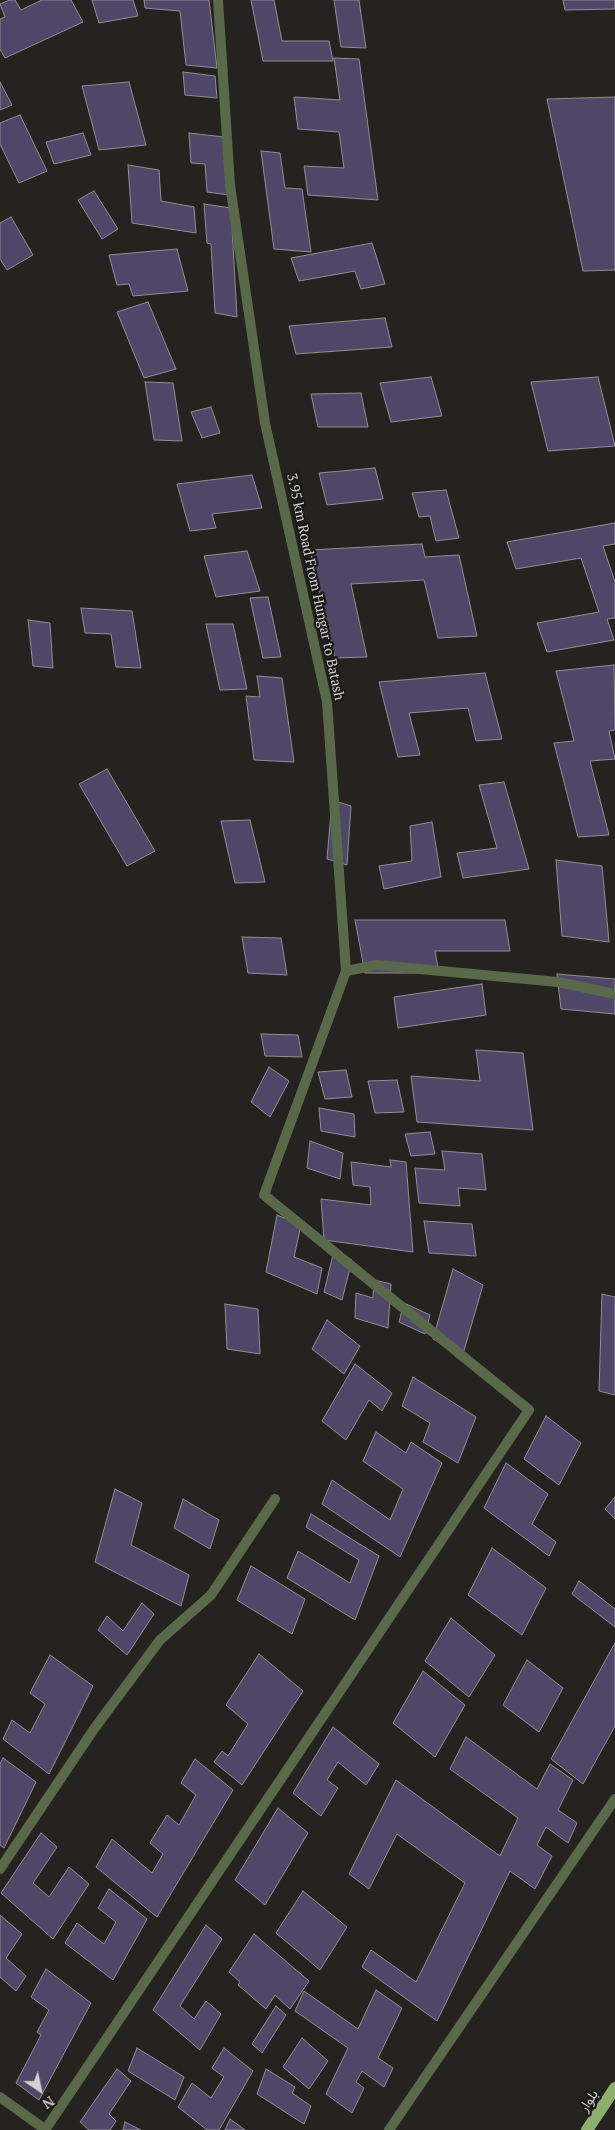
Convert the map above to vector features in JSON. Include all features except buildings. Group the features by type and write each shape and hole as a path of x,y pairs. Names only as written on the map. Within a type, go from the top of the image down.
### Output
{"main road":[{"name":"بلوار","path":"587,2130 615,2088"}],"street":[{"name":"3.95 km Road From Hungar to Batash","path":"218,0 230,185 265,423 327,702 346,971"},
{"path":"0,2097 45,2130 529,1410 264,1195 346,971 377,965 558,982 615,994"},
{"path":"0,1869 94,1730 160,1640 212,1595 275,1499"},
{"path":"389,2130 615,1799"}]}
